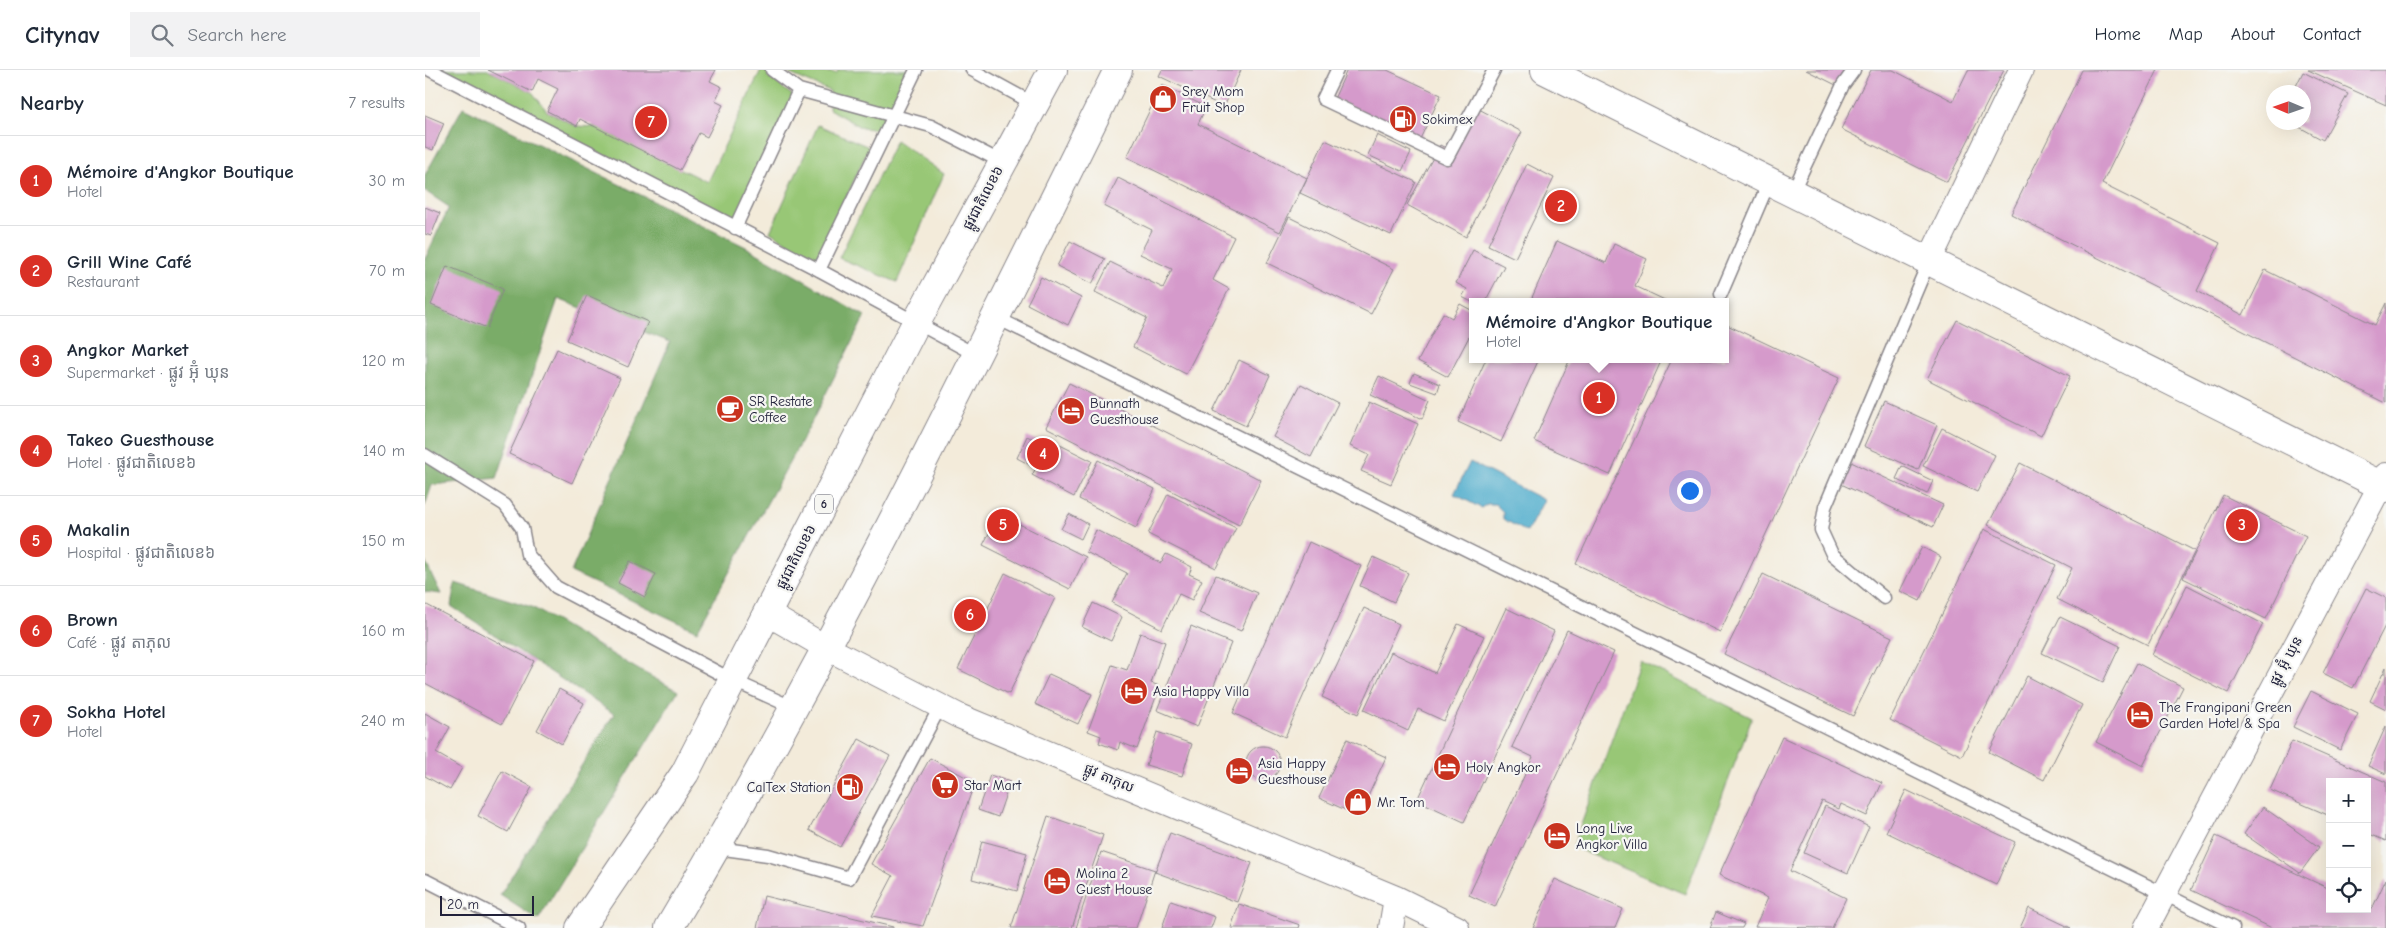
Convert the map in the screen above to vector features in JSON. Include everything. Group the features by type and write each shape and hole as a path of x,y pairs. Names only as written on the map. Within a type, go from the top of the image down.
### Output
{"main road":[{"name":"ផ្លូវជាតិលេខ៦","path":"580,928 685,773 734,681 916,323 1053,70"},
{"path":"669,928 717,848 827,648 977,356 1119,70"},
{"path":"1545,70 1929,261 2384,482"}],"street":[{"path":"1929,261 2021,70"},
{"name":"ផ្លូវ អ៊ុំ ឃុន","path":"2146,928 2162,894 2384,482"},
{"name":"ផ្លូវ តាភុល","path":"768,614 827,648 941,707 1395,898 1457,928"},
{"path":"1391,928 1395,898"}],"lane":[{"path":"429,70 819,270 977,356"},
{"path":"772,70 799,90 931,126 1002,162"},
{"path":"819,270 916,70"},
{"path":"972,70 1034,104"},
{"path":"1337,70 1323,99 1447,158 1493,70"},
{"path":"1721,294 1781,187 1854,70"},
{"path":"735,228 799,90"},
{"path":"1884,598 1832,554 1821,530 1825,507 1929,261"},
{"path":"995,317 2233,928"},
{"path":"425,455 505,506 522,528 527,554 556,587 734,681 794,708"},
{"path":"717,848 769,855 849,878 941,707"},
{"path":"425,880 519,928"}],"green space":[{"path":"432,70 488,70 532,92 547,111 576,126 596,127 707,182 761,70 775,70 767,76 796,98 737,222"},
{"path":"781,70 837,73 838,70 911,70 883,130 862,128 829,109 830,91"},
{"path":"463,107 746,247 865,316 810,425 697,631 571,572 670,342 558,299 497,478 432,485 425,506 425,259 449,207 425,191 425,175"},
{"path":"818,125 869,147 818,260 770,232"},
{"path":"896,140 944,174 897,282 839,258"},
{"path":"425,561 441,594 425,592"},
{"path":"455,583 532,607 678,691 538,920 500,895 614,714 451,606"},
{"path":"1640,661 1752,718 1685,894 1573,847"}],"water":[{"path":"1470,462 1544,500 1527,532 1503,519 1503,512 1495,504 1487,504 1481,508 1454,494"}],"building":[{"path":"488,70 716,70 710,81 722,87 715,101 723,105 707,137 699,133 680,170 580,119 577,126 547,111 558,89 538,79 532,92"},
{"path":"1162,70 1241,70 1224,107 1159,76"},
{"name":"Sokimex","path":"1347,70 1387,70 1441,95 1420,139 1334,99"},
{"path":"1806,70 1845,70 1838,86"},
{"path":"1871,70 1893,70 1953,101 1968,70 2004,70 1947,182 1841,129"},
{"path":"2082,70 2158,70 2102,184 2220,243 2197,291 2243,315 2265,270 2375,325 2386,303 2386,403 2011,214"},
{"path":"2308,70 2386,70 2386,105"},
{"path":"2303,72 2348,94 2323,140 2305,130 2311,130 2311,85 2296,85"},
{"path":"1162,85 1206,107 1198,124 1307,178 1280,232 1127,157"},
{"path":"1477,108 1522,132 1466,237 1407,205 1440,145 1453,152"},
{"path":"425,115 444,123 433,150 425,147"},
{"path":"1377,135 1411,152 1402,171 1368,155"},
{"path":"1325,140 1416,182 1391,235 1300,193"},
{"path":"1527,164 1554,178 1515,258 1488,245"},
{"path":"1118,178 1234,237 1213,280 1229,289 1186,374 1133,347 1147,318 1095,292 1110,262 1163,288 1172,269 1140,254 1152,230 1104,206"},
{"path":"425,207 440,213 431,236 425,234"},
{"path":"1289,217 1394,269 1371,314 1267,263"},
{"path":"1070,241 1105,259 1092,284 1057,266"},
{"path":"1557,241 1606,263 1614,244 1647,259 1635,286 1660,298 1532,298"},
{"path":"1473,250 1504,266 1487,298 1469,298 1469,300 1462,297 1467,289 1456,283"},
{"path":"447,266 503,289 487,328 431,305"},
{"path":"1041,277 1081,298 1068,325 1027,304"},
{"path":"587,295 648,322 628,367 567,340"},
{"path":"1460,304 1469,309 1469,337 1448,377 1418,361 1443,313 1452,318"},
{"path":"1957,320 2070,376 2041,436 1927,379"},
{"path":"1729,326 1839,378 1720,632 1576,564 1670,363 1729,363"},
{"path":"557,349 620,378 572,483 509,454"},
{"path":"1239,360 1270,375 1246,426 1214,411"},
{"path":"1484,363 1537,363 1501,442 1458,422"},
{"path":"1568,363 1660,363 1610,475 1534,441"},
{"path":"1414,373 1440,384 1437,393 1410,383"},
{"path":"1379,376 1430,400 1422,419 1370,395"},
{"path":"1069,383 1261,480 1239,525 1046,427"},
{"path":"1301,384 1338,403 1311,457 1273,437"},
{"path":"1884,401 1937,425 1918,470 1864,446"},
{"path":"1369,402 1418,424 1391,484 1361,471 1369,455 1350,446"},
{"path":"1942,428 1995,455 1977,492 1923,466"},
{"path":"1027,436 1047,446 1050,440 1092,461 1074,497 1032,475 1036,468 1017,458"},
{"path":"1098,460 1155,489 1136,528 1079,499"},
{"path":"1851,462 1943,505 1933,527 1841,484"},
{"path":"2020,463 2195,551 2148,645 2057,599 2072,568 1988,525"},
{"path":"1902,466 1933,481 1927,494 1896,479"},
{"path":"1168,494 1236,528 1216,568 1148,534"},
{"path":"2223,495 2306,536 2266,619 2183,578"},
{"path":"999,514 1086,557 1070,589 983,545"},
{"path":"1069,514 1088,524 1081,539 1061,529"},
{"path":"1984,529 2056,565 1962,756 1890,720"},
{"path":"1096,530 1161,563 1166,554 1192,567 1189,574 1202,580 1192,600 1179,594 1162,629 1112,603 1127,573 1086,552"},
{"path":"1309,542 1361,566 1285,737 1233,713"},
{"path":"1922,547 1941,557 1920,601 1900,591"},
{"path":"1373,557 1408,573 1394,602 1360,586"},
{"path":"630,561 656,574 645,597 618,583"},
{"path":"1005,573 1055,598 1009,694 958,669"},
{"path":"1763,574 1892,637 1853,716 1724,654"},
{"path":"1216,575 1257,593 1241,631 1199,613"},
{"path":"2187,585 2263,624 2228,693 2152,655"},
{"path":"2366,588 2386,598 2386,624 2353,688 2323,673"},
{"path":"1093,603 1122,617 1111,641 1082,627"},
{"path":"425,604 534,661 502,724 425,683"},
{"path":"1364,608 1399,624 1358,714 1322,697"},
{"path":"1506,608 1554,631 1464,822 1417,800"},
{"path":"2060,617 2120,646 2103,682 2042,653"},
{"path":"1458,624 1484,636 1444,721 1418,709 1408,731 1364,710 1391,652 1435,673"},
{"path":"1191,626 1231,643 1197,727 1157,710"},
{"path":"1567,630 1614,652 1495,907 1469,895 1533,757 1512,747"},
{"path":"1140,633 1165,642 1151,683 1160,686 1137,749 1120,742 1118,750 1099,743 1101,736 1088,731 1112,665 1127,670"},
{"name":"The Frangipani Green Garden Hotel & Spa","path":"2137,663 2183,687 2143,766 2096,742"},
{"path":"2386,667 2386,709 2370,701"},
{"path":"1049,674 1092,694 1078,724 1035,704"},
{"path":"2027,676 2082,705 2044,780 1989,752"},
{"path":"559,689 584,703 562,744 537,730"},
{"path":"2311,691 2358,714 2340,750 2293,727"},
{"path":"425,713 450,727 436,753 462,768 450,790 425,776"},
{"path":"2386,726 2386,774 2368,766"},
{"path":"1157,732 1192,744 1182,776 1146,765"},
{"path":"1782,737 1882,783 1867,816 1841,804 1839,809 1822,801 1790,871 1846,898 1832,928 1755,927 1768,898 1719,875"},
{"path":"859,739 890,756 840,847 809,830"},
{"path":"1347,739 1386,757 1359,816 1319,798"},
{"path":"2292,741 2386,782 2386,841 2371,835 2371,778 2326,778 2326,814 2270,790"},
{"path":"1263,746 1275,751 1280,763 1275,775 1263,780 1251,775 1246,763 1251,751"},
{"path":"930,758 975,782 923,926 872,916 893,876 871,864"},
{"path":"502,771 532,787 508,832 478,816"},
{"path":"990,775 1010,782 998,817 978,810"},
{"path":"1906,790 2015,842 1996,885 1886,832"},
{"path":"1825,806 1869,827 1848,873 1804,853"},
{"path":"2263,807 2319,847 2300,873 2244,834"},
{"name":"Molina 2 Guest House","path":"1048,816 1103,835 1072,928 1011,928"},
{"path":"1170,833 1252,863 1237,902 1155,872"},
{"path":"2216,836 2326,887 2326,913 2371,913 2371,909 2386,879 2386,928 2272,928 2191,890"},
{"path":"982,841 1027,853 1017,891 972,879"},
{"path":"1101,852 1155,870 1136,928 1076,928"},
{"path":"1555,879 1623,909 1615,928 1533,928"},
{"path":"764,896 893,927 893,928 757,928"},
{"path":"1171,901 1215,917 1211,928 1162,928"},
{"path":"1239,904 1300,925 1299,928 1231,928"},
{"path":"2029,908 2071,928 2020,928"},
{"path":"1716,912 1744,924 1742,928 1710,928"}],"place":[{"name":"Srey Mom Fruit Shop","path":"1163,99"},
{"name":"Sokimex","path":"1403,119"},
{"name":"Sokha Hotel","path":"651,122"},
{"name":"Grill Wine Café","path":"1561,206"},
{"name":"Mémoire d'Angkor Boutique","path":"1599,398"},
{"name":"SR Restate Coffee","path":"730,409"},
{"name":"Bunnath Guesthouse","path":"1071,411"},
{"name":"Takeo Guesthouse","path":"1043,454"},
{"name":"Makalin","path":"1003,525"},
{"name":"Angkor Market","path":"2242,525"},
{"name":"Brown","path":"970,615"},
{"name":"Asia Happy Villa","path":"1134,691"},
{"name":"The Frangipani Green Garden Hotel & Spa","path":"2140,715"},
{"name":"Holy Angkor","path":"1447,767"},
{"name":"Asia Happy Guesthouse","path":"1239,771"},
{"name":"Star Mart","path":"945,785"},
{"name":"CalTex Station","path":"850,787"},
{"name":"Mr. Tom","path":"1358,802"},
{"name":"Long Live Angkor Villa","path":"1557,836"},
{"name":"Molina 2 Guest House","path":"1057,881"}]}
